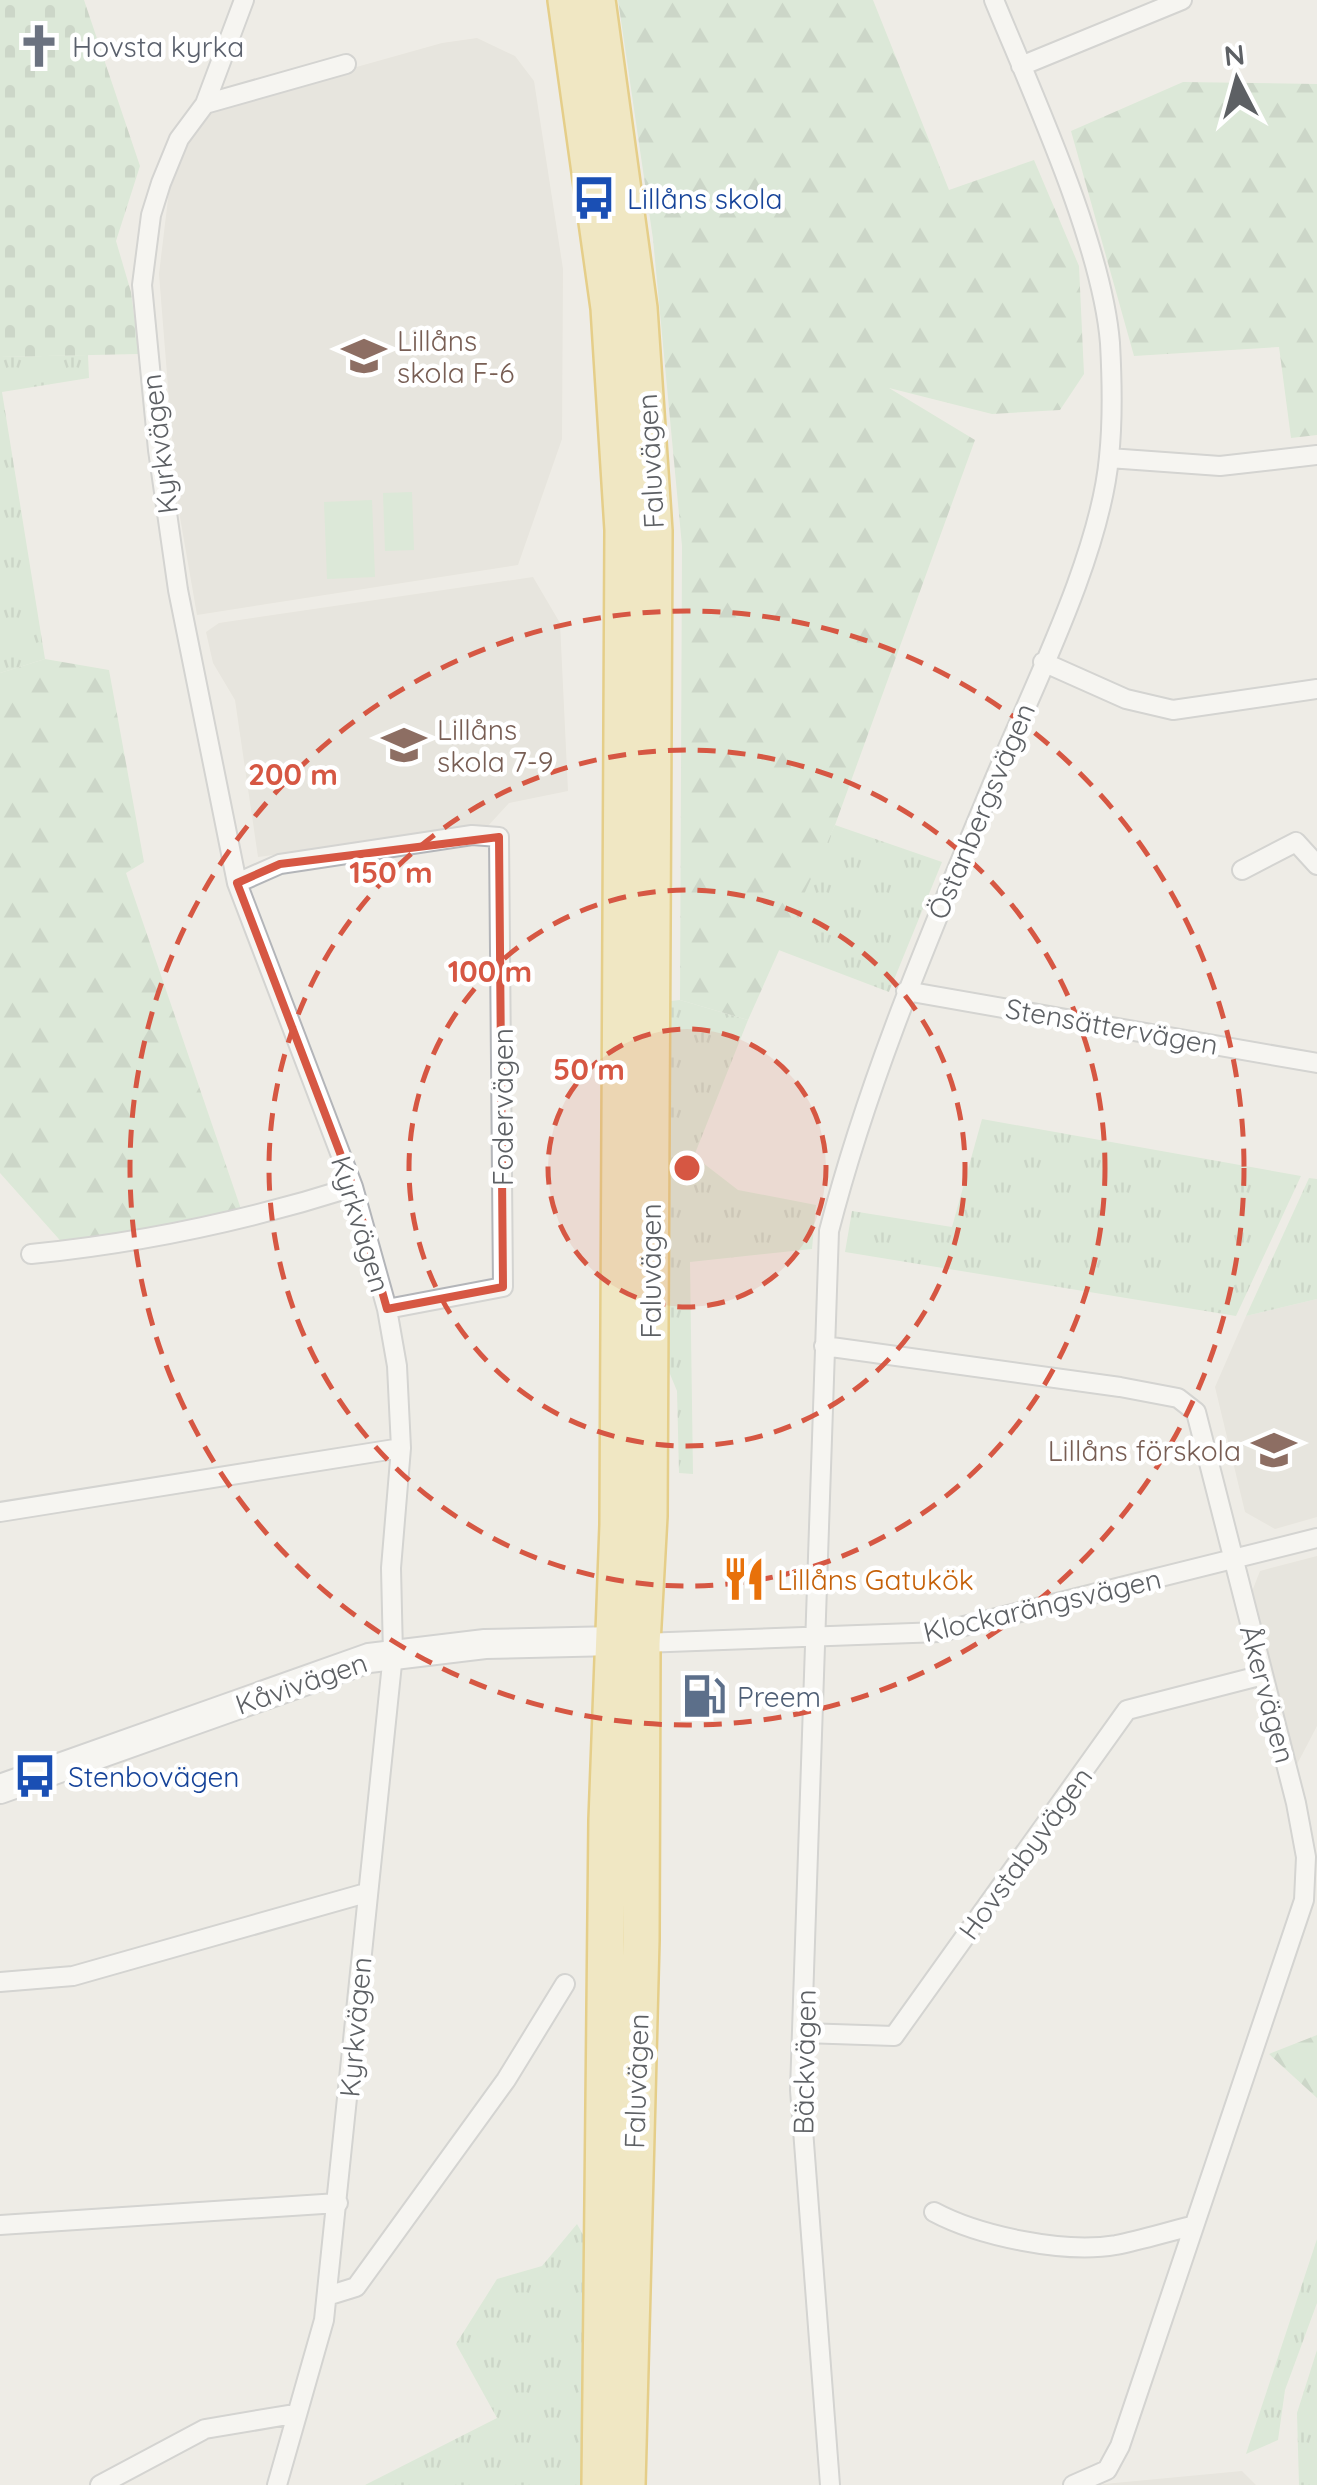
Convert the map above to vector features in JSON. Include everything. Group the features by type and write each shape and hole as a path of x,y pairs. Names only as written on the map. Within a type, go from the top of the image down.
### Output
{"highway":[{"name":"Faluvägen","path":"566,0 608,308 624,530 633,1505"},
{"name":"Faluvägen","path":"597,0 639,308 654,531 628,1642 641,1940 627,2485"},
{"name":"Faluvägen","path":"600,2485 607,1820 628,1642"}],"street":[{"name":"Kyrkvägen","path":"244,0 205,104 179,139 151,215 142,285 158,450 178,590 237,883 352,1187 387,1309 397,1366 401,1448 391,1568 392,1654 327,2296 324,2320 276,2485"},
{"name":"Östanbergsvägen","path":"816,1639 830,1230 845,1169 906,991 1084,559 1110,458 1110,340 1097,279 994,0"},
{"path":"1021,66 1182,0"},
{"path":"205,104 346,64"},
{"path":"1110,458 1220,466 1317,455"},
{"path":"1042,662 1126,699 1173,710 1317,689"},
{"name":"Fodervägen","path":"237,883 280,864 472,836 499,837 503,1287 387,1309"},
{"path":"1242,870 1296,842 1317,865"},
{"name":"Stensättervägen","path":"906,991 1317,1063"},
{"path":"31,1254 197,1231 255,1218 352,1187"},
{"name":"Åkervägen","path":"824,1346 1178,1398 1196,1412 1296,1803 1307,1883 1120,2446 1107,2470 1073,2485"},
{"path":"0,1512 401,1448"},
{"name":"Klockarängsvägen","path":"628,1642 816,1639 940,1632 1317,1538"},
{"name":"Bäckvägen","path":"816,1639 803,2033 804,2171 830,2485"},
{"name":"Kåvivägen","path":"0,1790 330,1671 392,1654 485,1644 628,1642"},
{"name":"Hovstabyvägen","path":"803,2033 894,2036 1126,1710 1263,1675"},
{"path":"0,1982 73,1976 366,1893"},
{"path":"327,2296 356,2287 506,2080 565,1984"},
{"path":"0,2225 338,2203"},
{"path":"934,2212 1004,2238 1051,2243 1112,2246 1192,2226"},
{"path":"100,2485 205,2429 294,2414"}],"highlighted area":[{"path":"499,837 503,1287 387,1309 353,1187 237,883 280,864"}],"shaded area":[{"name":"Lillåns skola F-6","path":"477,38 515,56 534,81 563,269 562,439 518,565 197,615 177,500 159,274 171,174 210,108 442,43"},
{"name":"Lillåns skola 7-9","path":"533,577 560,623 568,791 509,803 487,827 258,857 235,700 213,663 206,632 219,623"},
{"name":"Lillåns förskola","path":"1317,1299 1317,1517 1275,1529 1245,1512 1215,1387 1246,1316"},
{"path":"1317,1556 1317,1726 1293,1772 1251,1594 1260,1571"},
{"path":"1242,2471 1256,2485 1100,2485 1104,2484"}],"green space":[{"path":"0,0 84,0 140,166 116,241 131,292 139,354 0,357"},
{"path":"618,0 873,0 949,190 1034,160 1079,266 1084,374 1060,410 992,414 889,388 975,440 835,825 748,1020 680,1000 682,546 653,239"},
{"path":"1183,82 1317,84 1317,435 1291,438 1279,347 1134,356 1071,131"},
{"path":"88,355 89,378 2,392 45,659 0,673 0,357"},
{"path":"412,492 414,550 385,551 383,493"},
{"path":"372,500 375,577 327,579 324,502"},
{"path":"45,659 109,670 144,862 126,873 242,1212 66,1247 0,1173 0,673"},
{"path":"835,825 942,862 889,992 776,949"},
{"path":"680,1000 748,1020 694,1156 738,1190 816,1205 812,1249 690,1262 693,1474 679,1473 677,1391 665,1362 670,1001"},
{"path":"982,1119 1301,1176 1236,1316 845,1252 852,1211 952,1227"},
{"path":"1309,1178 1317,1179 1317,1299 1246,1316"},
{"path":"1317,2035 1317,2098 1269,2054"},
{"path":"577,2224 586,2240 587,2485 365,2485 497,2418 456,2344 497,2279 542,2266"},
{"path":"1317,2239 1317,2303 1285,2390 1278,2440 1246,2454"},
{"path":"1317,2350 1317,2485 1299,2485 1297,2413"}],"place":[{"name":"Hovsta kyrka","path":"39,46"},
{"name":"Lillåns skola","path":"594,198"},
{"name":"Lillåns skola F-6","path":"364,356"},
{"name":"Lillåns skola 7-9","path":"404,745"},
{"name":"Lillåns förskola","path":"1274,1450"},
{"name":"Lillåns Gatukök","path":"744,1579"},
{"name":"Preem","path":"704,1696"},
{"name":"Stenbovägen","path":"35,1776"}]}
